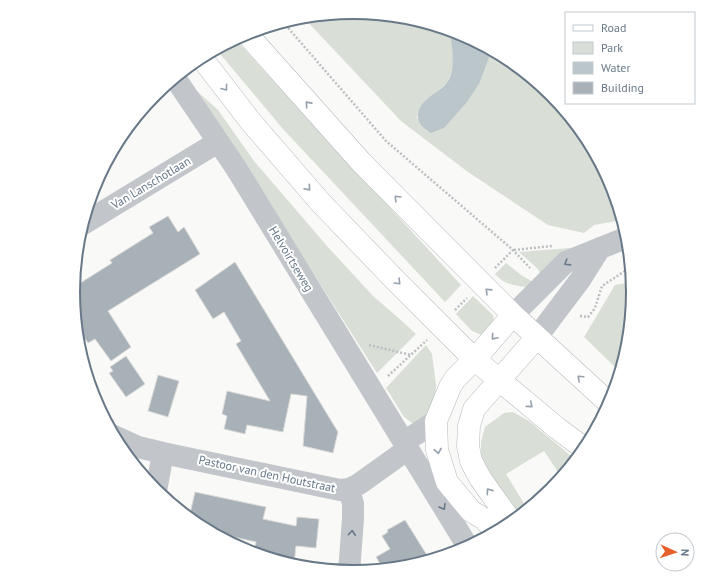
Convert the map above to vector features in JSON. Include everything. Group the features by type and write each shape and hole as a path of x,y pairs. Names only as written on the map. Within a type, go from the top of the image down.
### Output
{"main road":[{"path":"251,39 361,162 513,315 605,399"},
{"path":"206,63 252,122 321,203 474,359 579,445"},
{"path":"491,527 484,519 471,511 448,482 437,450 436,422 450,387 455,379 513,315"},
{"path":"508,517 480,478 471,461 468,446 469,426 474,409 537,337"}],"street":[{"name":"Helvoirtseweg","path":"178,83 236,168 464,541"},
{"name":"Van Lanschotlaan","path":"90,219 218,142"},
{"path":"513,315 566,262 621,240"},
{"path":"537,337 580,280 600,248"},
{"path":"406,446 436,422"},
{"name":"Pastoor van den Houtstraat","path":"125,441 138,446 163,452 340,490 349,489 359,484 406,446"},
{"path":"158,482 163,452"},
{"path":"349,489 353,504 354,519 349,565"}],"path":[{"path":"287,27 386,141 513,250"},
{"path":"340,339 412,355"}],"green space":[{"path":"354,19 389,21 424,28 450,37 453,61 449,80 423,103 418,112 417,119 480,82 490,56 505,65 520,75 547,99 570,126 598,171 606,188 617,221 594,225 584,233 548,225 468,172 401,121 308,23"},
{"path":"240,44 461,285 445,302 283,129 220,54"},
{"path":"197,91 218,110 254,161 327,246 373,296 416,334 377,373"},
{"path":"570,248 541,275 538,269 519,252"},
{"path":"506,263 533,282 526,287 512,285 502,280 495,274"},
{"path":"626,283 624,328 616,368 584,337 615,285"},
{"path":"473,296 493,315 494,322 482,335 472,331 456,314"},
{"path":"426,345 432,354 436,385 435,403 422,422 412,423 404,417 386,388"},
{"path":"513,412 529,421 571,456 558,473 544,451 506,474 525,505 516,512 481,458 481,442 485,427 504,413"}],"water":[{"path":"450,37 490,56 480,82 467,102 444,128 431,133 420,123 418,114 420,108 426,100 448,81 453,64"}],"building":[{"path":"168,216 178,232 184,227 200,254 108,311 131,347 111,361 95,339 88,343 85,338 81,310 81,283 112,263 110,260 153,233 149,227"},
{"path":"235,262 338,432 333,453 303,446 307,396 291,394 283,432 247,425 245,434 224,429 227,416 222,414 227,391 270,401 236,344 241,341 224,312 213,319 195,290"},
{"path":"126,356 145,384 126,397 109,373 113,371 110,367"},
{"path":"158,375 179,381 168,417 148,411"},
{"path":"195,492 266,507 263,519 296,526 297,517 319,519 316,548 296,546 295,559 283,556 255,547 256,542 233,537 191,511"},
{"path":"405,520 427,555 407,560 380,564 376,557 390,549 382,536 388,532 387,530"}]}
